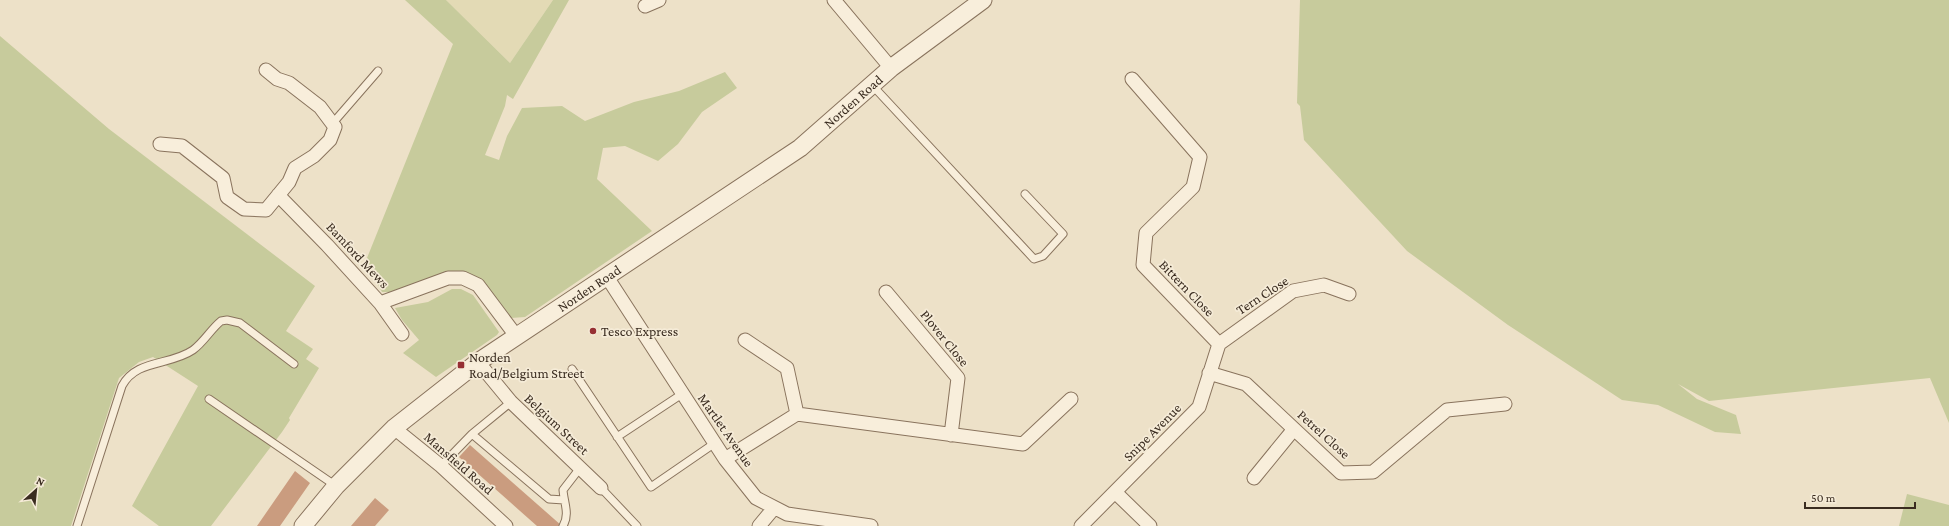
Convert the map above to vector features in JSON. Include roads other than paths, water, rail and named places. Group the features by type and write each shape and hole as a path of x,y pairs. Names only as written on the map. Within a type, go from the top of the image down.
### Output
{"street":[{"path":"645,6 659,0"},
{"path":"834,0 891,68"},
{"name":"Norden Road","path":"303,526 336,486 394,428 478,362 800,148 891,68 983,0"},
{"path":"160,144 182,146 217,173 223,178 227,197 244,209 266,210 289,182 295,168 314,156 330,140 334,127 320,107 289,83 277,79 266,70"},
{"name":"Bittern Close","path":"1132,78 1200,157 1193,187 1146,233 1143,265 1219,344"},
{"name":"Bamford Mews","path":"278,195 327,244 380,303 448,278 463,278 478,286 517,337"},
{"name":"Martlet Avenue","path":"607,277 725,459 756,498 787,514 871,526"},
{"name":"Tern Close","path":"1219,344 1293,291 1324,285 1349,294"},
{"name":"Plover Close","path":"886,292 958,378 951,435"},
{"path":"380,303 402,334"},
{"path":"745,340 787,368 797,414"},
{"name":"Snipe Avenue","path":"1081,526 1199,408 1219,344"},
{"name":"Belgium Street","path":"478,362 511,402 601,488"},
{"name":"Petrel Close","path":"1210,373 1246,384 1341,473 1374,472 1448,410 1505,404"},
{"path":"725,459 797,414 1023,444 1071,399"},
{"name":"Mansfield Road","path":"394,428 441,466 503,525"},
{"path":"1254,478 1294,429"},
{"path":"1115,492 1150,526"},
{"path":"759,526 774,508"}],"lane":[{"path":"332,124 378,71"},
{"path":"872,85 1034,259 1042,256 1063,234 1025,194"},
{"path":"77,526 122,386 130,373 138,368 183,355 194,349 221,321 227,320 240,323 294,364"},
{"path":"572,369 651,487 715,443"},
{"path":"617,436 682,394"},
{"path":"209,399 336,486"},
{"path":"441,466 472,434 511,402"},
{"path":"472,434 549,499 564,500"},
{"path":"563,526 567,520 568,513 563,490 580,468"},
{"path":"601,488 637,526"}],"place":[{"name":"Tesco Express","path":"593,331"},
{"name":"Norden Road/Belgium Street","path":"461,365"}]}
